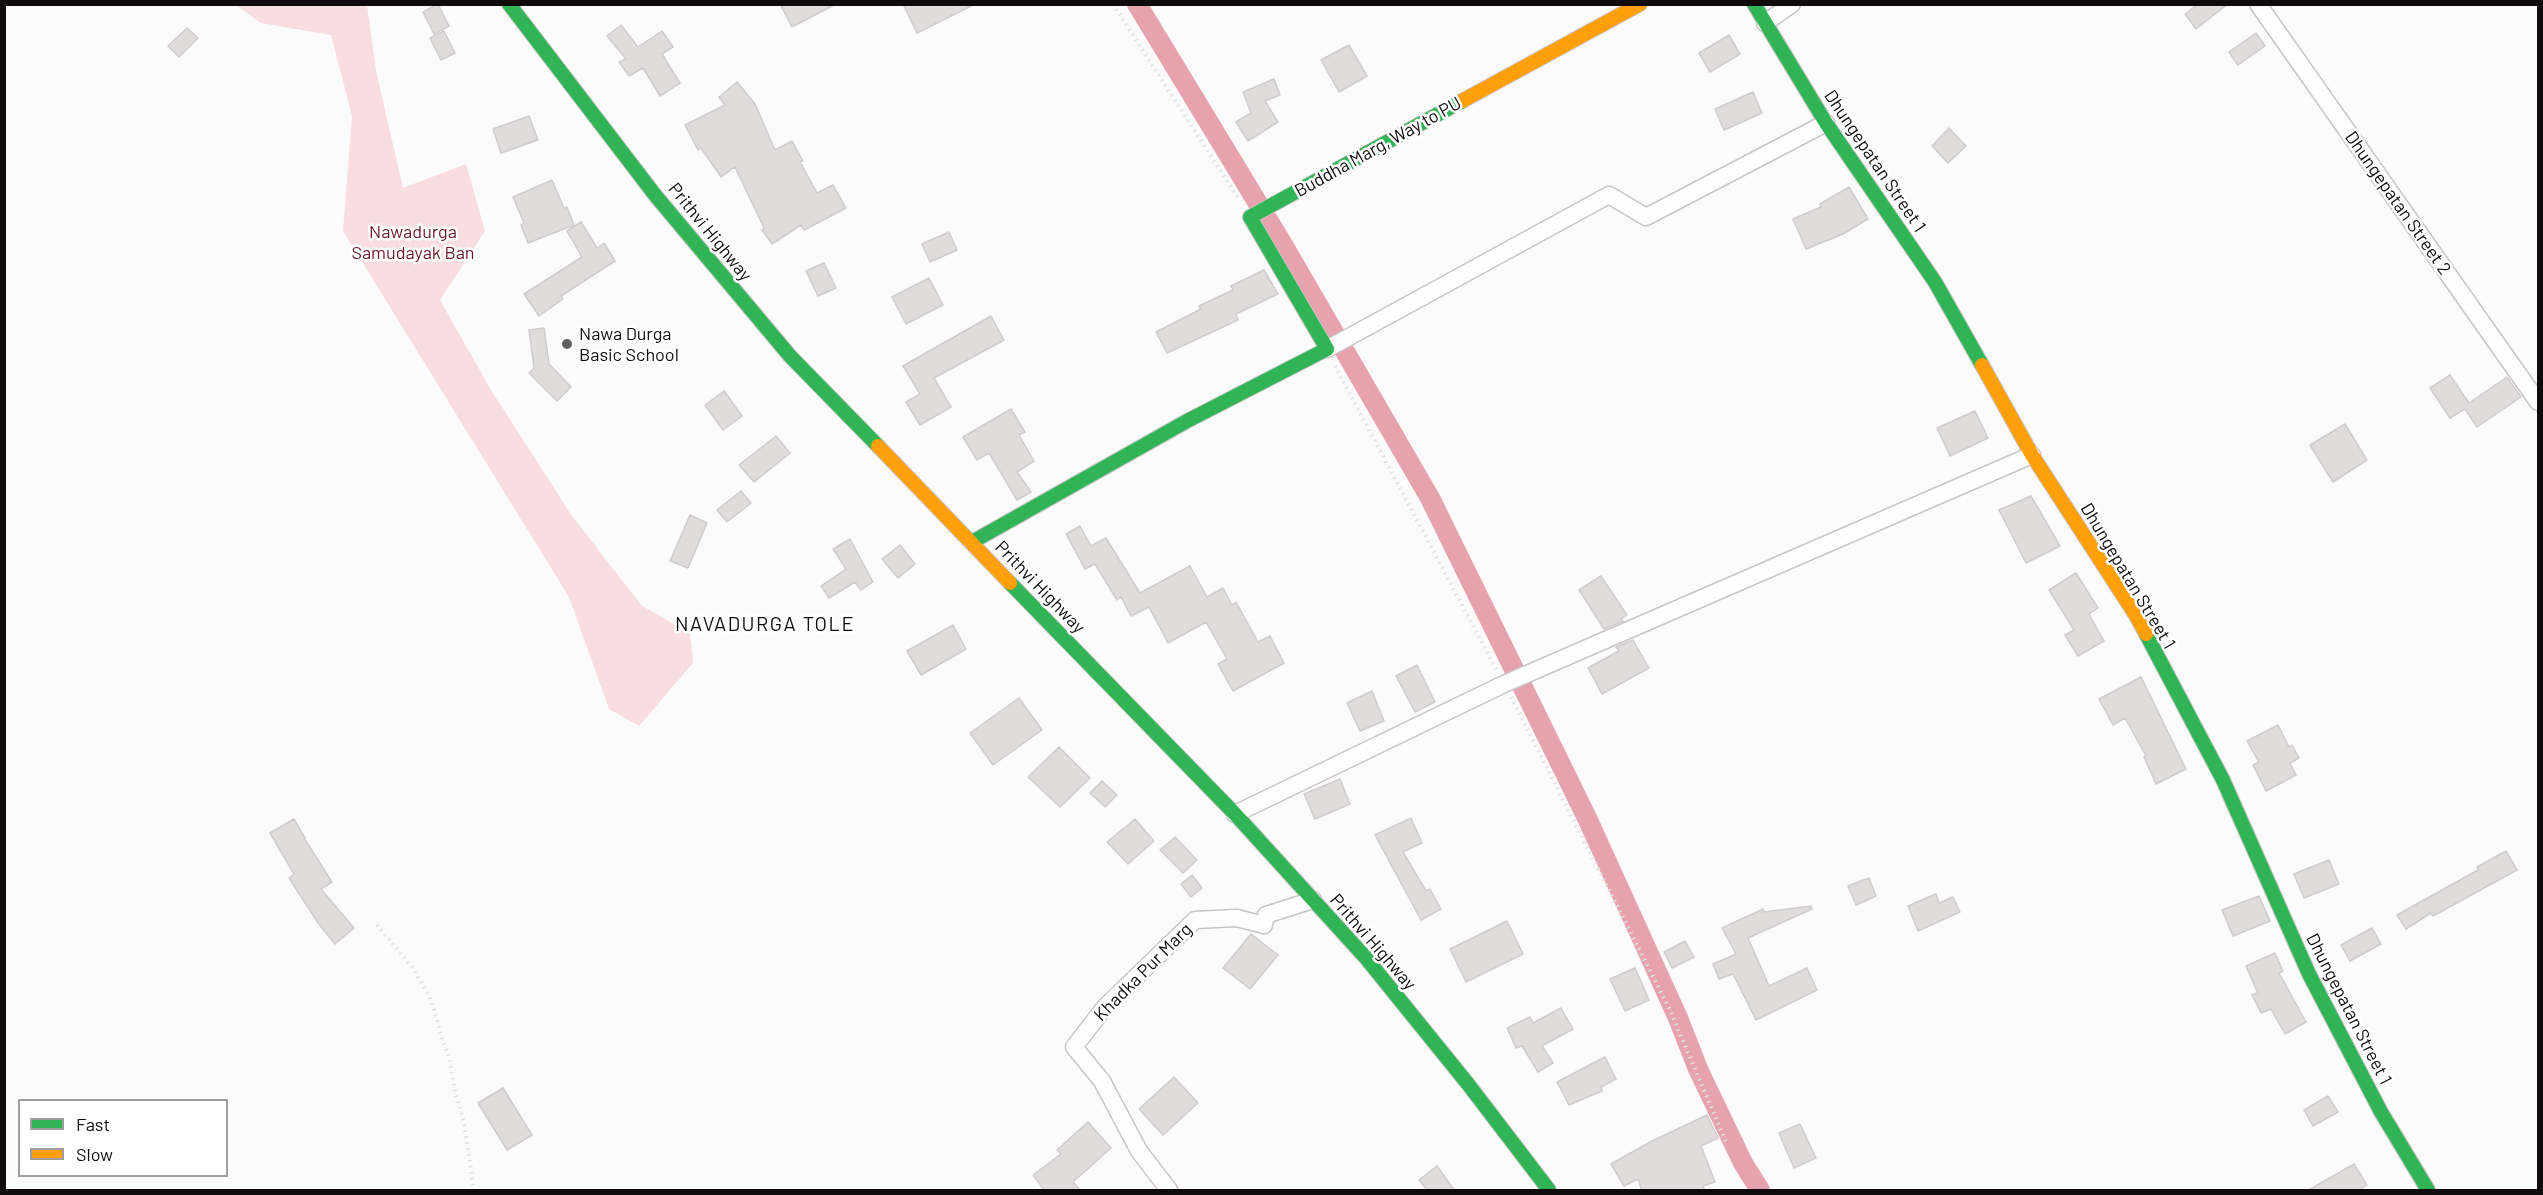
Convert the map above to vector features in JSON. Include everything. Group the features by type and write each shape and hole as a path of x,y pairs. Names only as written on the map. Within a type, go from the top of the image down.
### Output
{"main road":[{"name":"Prithvi Highway","path":"509,4 656,195 790,356 1235,814 1373,967 1550,1191"},
{"name":"Buddha Marg, Way to PU","path":"1250,217 1640,4"},
{"name":"Dhungepatan Street 1","path":"1754,4 1826,123 1935,282 2032,455 2135,614 2223,780 2309,974 2381,1112 2428,1191"},
{"path":"972,542 1187,421 1327,349 1250,217"}],"street":[{"path":"1765,22 1792,4"},
{"name":"Dhungepatan Street 2","path":"2258,4 2538,402"},
{"path":"1327,349 1609,195 1646,217 1826,123"},
{"path":"1235,814 1504,684 2032,455"},
{"name":"Khadka Pur Marg","path":"1169,1191 1139,1150 1102,1081 1074,1047 1105,1007 1195,920 1237,918 1264,925 1266,915 1313,900"}],"path":[{"path":"1113,4 1250,217"},
{"path":"1327,349 1504,684 1670,1010 1726,1142"},
{"path":"377,925 413,968 428,994 438,1019 464,1123 474,1191"}],"green space":[{"name":"Nawadurga Samudayak Ban","path":"236,5 367,5 376,71 403,188 466,164 485,231 440,300 491,390 572,516 642,606 690,633 693,663 639,726 609,709 569,597 343,231 352,116 331,35 261,23"}],"building":[{"path":"438,4 449,26 434,34 423,12"},
{"path":"780,4 836,4 792,27"},
{"path":"903,4 975,4 917,33"},
{"path":"2198,4 2228,4 2196,29 2185,14"},
{"path":"621,25 638,47 662,31 673,47 662,54 680,83 660,96 643,68 629,76 619,62 626,59 607,36"},
{"path":"187,28 198,38 179,57 168,46"},
{"path":"444,31 455,53 441,60 430,38"},
{"path":"2256,33 2265,46 2238,65 2229,52"},
{"path":"1729,35 1740,54 1710,72 1699,53"},
{"path":"1349,45 1367,76 1339,92 1321,60"},
{"path":"1274,79 1280,95 1265,101 1278,122 1248,141 1236,122 1251,113 1243,92"},
{"path":"737,82 755,104 775,150 792,141 803,161 800,162 817,193 833,185 846,208 804,230 801,225 772,244 762,230 764,228 735,167 721,177 701,148 698,150 685,125 725,105 719,97"},
{"path":"1753,92 1762,113 1724,130 1715,109"},
{"path":"529,116 538,140 501,153 493,129"},
{"path":"1949,128 1966,146 1948,163 1932,146"},
{"path":"552,180 574,225 528,243 521,225 524,223 513,197"},
{"path":"1849,187 1868,219 1843,234 1806,249 1793,219 1821,207 1820,204"},
{"path":"581,222 597,248 604,243 615,261 561,296 563,299 539,316 524,294 582,257 567,231"},
{"path":"949,232 957,250 930,262 922,244"},
{"path":"824,263 836,288 818,296 806,271"},
{"path":"1264,270 1278,294 1236,314 1238,320 1167,353 1156,332 1201,309 1199,306 1233,290 1231,286"},
{"path":"929,278 943,305 906,324 892,297"},
{"path":"991,316 1004,340 934,378 951,407 920,425 906,402 920,394 903,366"},
{"path":"544,328 549,364 571,387 557,401 529,373 534,368 529,330"},
{"path":"2450,375 2469,403 2507,377 2521,397 2477,427 2465,409 2450,418 2430,388"},
{"path":"724,391 742,416 723,430 705,405"},
{"path":"1011,409 1025,432 1019,435 1034,461 1017,472 1031,492 1017,500 989,453 977,460 963,437"},
{"path":"1975,411 1988,438 1950,456 1937,428"},
{"path":"2345,424 2367,460 2333,482 2310,445"},
{"path":"776,436 790,453 754,482 739,465"},
{"path":"741,491 751,503 727,522 717,510"},
{"path":"2031,496 2060,546 2026,563 1999,510"},
{"path":"690,515 707,523 688,568 670,561"},
{"path":"1080,526 1091,546 1106,538 1140,593 1190,566 1207,597 1223,588 1232,605 1236,602 1258,642 1270,636 1284,663 1233,691 1218,664 1227,659 1206,622 1168,643 1149,607 1131,616 1121,597 1117,600 1095,564 1085,569 1066,534"},
{"path":"850,539 873,582 861,590 855,582 829,598 821,586 846,569 833,549"},
{"path":"900,545 915,564 898,578 882,559"},
{"path":"2076,573 2098,608 2089,614 2104,641 2078,656 2065,635 2074,630 2049,590"},
{"path":"1601,576 1627,615 1621,619 1623,621 1604,629 1579,590"},
{"path":"953,625 966,649 921,675 907,651"},
{"path":"1633,640 1649,668 1602,694 1588,668 1619,651 1616,647"},
{"path":"1417,665 1435,702 1415,712 1396,676"},
{"path":"2141,677 2186,769 2156,784 2144,757 2146,756 2125,718 2113,725 2099,699"},
{"path":"1372,691 1384,721 1360,731 1347,703"},
{"path":"1019,698 1042,730 993,765 970,733"},
{"path":"2278,725 2289,747 2292,745 2299,758 2290,763 2296,775 2266,791 2253,765 2259,762 2247,741"},
{"path":"1059,747 1090,778 1060,807 1028,777"},
{"path":"1340,779 1350,804 1315,819 1304,794"},
{"path":"1102,781 1117,795 1105,807 1090,793"},
{"path":"1411,818 1422,843 1403,852 1426,891 1430,889 1441,909 1421,920 1375,835"},
{"path":"294,819 332,882 321,889 354,928 335,944 318,923 289,878 294,874 270,833"},
{"path":"1135,819 1154,841 1128,864 1107,842"},
{"path":"1175,837 1197,860 1183,873 1160,850"},
{"path":"2506,851 2517,870 2433,916 2431,913 2406,929 2397,915 2478,870 2477,867"},
{"path":"2329,860 2339,884 2304,898 2294,874"},
{"path":"1192,875 1202,888 1191,897 1181,884"},
{"path":"1869,878 1876,896 1856,905 1848,886"},
{"path":"1936,894 1939,903 1953,897 1960,912 1918,931 1908,906"},
{"path":"2259,896 2270,921 2233,936 2222,910"},
{"path":"1811,906 1812,909 1748,938 1769,986 1807,968 1817,990 1756,1020 1733,974 1719,979 1713,964 1736,954 1722,928 1763,909 1764,912"},
{"path":"1507,921 1523,954 1466,982 1450,949"},
{"path":"2372,928 2381,944 2350,961 2341,945"},
{"path":"1251,934 1278,955 1250,989 1223,968"},
{"path":"1685,941 1694,957 1672,968 1664,952"},
{"path":"2275,953 2283,971 2279,973 2306,1022 2285,1034 2271,1009 2261,1013 2252,995 2258,993 2246,966"},
{"path":"1635,968 1649,1000 1625,1011 1610,979"},
{"path":"1561,1008 1573,1029 1542,1046 1553,1063 1538,1072 1522,1046 1516,1048 1507,1028 1530,1017 1533,1023"},
{"path":"1605,1057 1616,1079 1601,1087 1602,1091 1569,1105 1557,1082"},
{"path":"1174,1077 1198,1103 1163,1135 1139,1109"},
{"path":"503,1088 532,1135 507,1150 478,1103"},
{"path":"2328,1096 2338,1112 2313,1126 2304,1110"},
{"path":"1707,1115 1718,1138 1701,1146 1715,1182 1703,1186 1705,1191 1642,1191 1638,1179 1624,1186 1611,1164 1652,1141"},
{"path":"1088,1122 1111,1148 1073,1182 1081,1191 1045,1191 1033,1175 1061,1154 1057,1150"},
{"path":"1800,1124 1816,1158 1794,1168 1779,1133"},
{"path":"2354,1164 2367,1185 2358,1191 2307,1191"},
{"path":"1437,1166 1455,1191 1428,1191 1419,1180"}],"waterway":[{"path":"1137,4 1282,243 1430,498 1587,818 1678,1018 1698,1069 1743,1163 1760,1190"}],"traffic: fast":[{"path":"509,4 655,195 790,356 878,446"},
{"path":"1754,4 1826,123 1935,282 1982,365"},
{"path":"972,542 1187,421 1327,349 1250,217 1462,101"},
{"path":"1010,583 1235,814 1366,958 1468,1084 1549,1190"},
{"path":"2146,634 2223,780 2309,974 2381,1112 2428,1190"}],"traffic: slow":[{"path":"1462,101 1640,4"},
{"path":"1982,365 2032,455 2146,634"},
{"path":"878,446 1010,583"}],"place":[{"name":"Nawa Durga Basic School","path":"567,344"}],"district":[{"name":"NAVADURGA TOLE","path":"765,624"}]}
